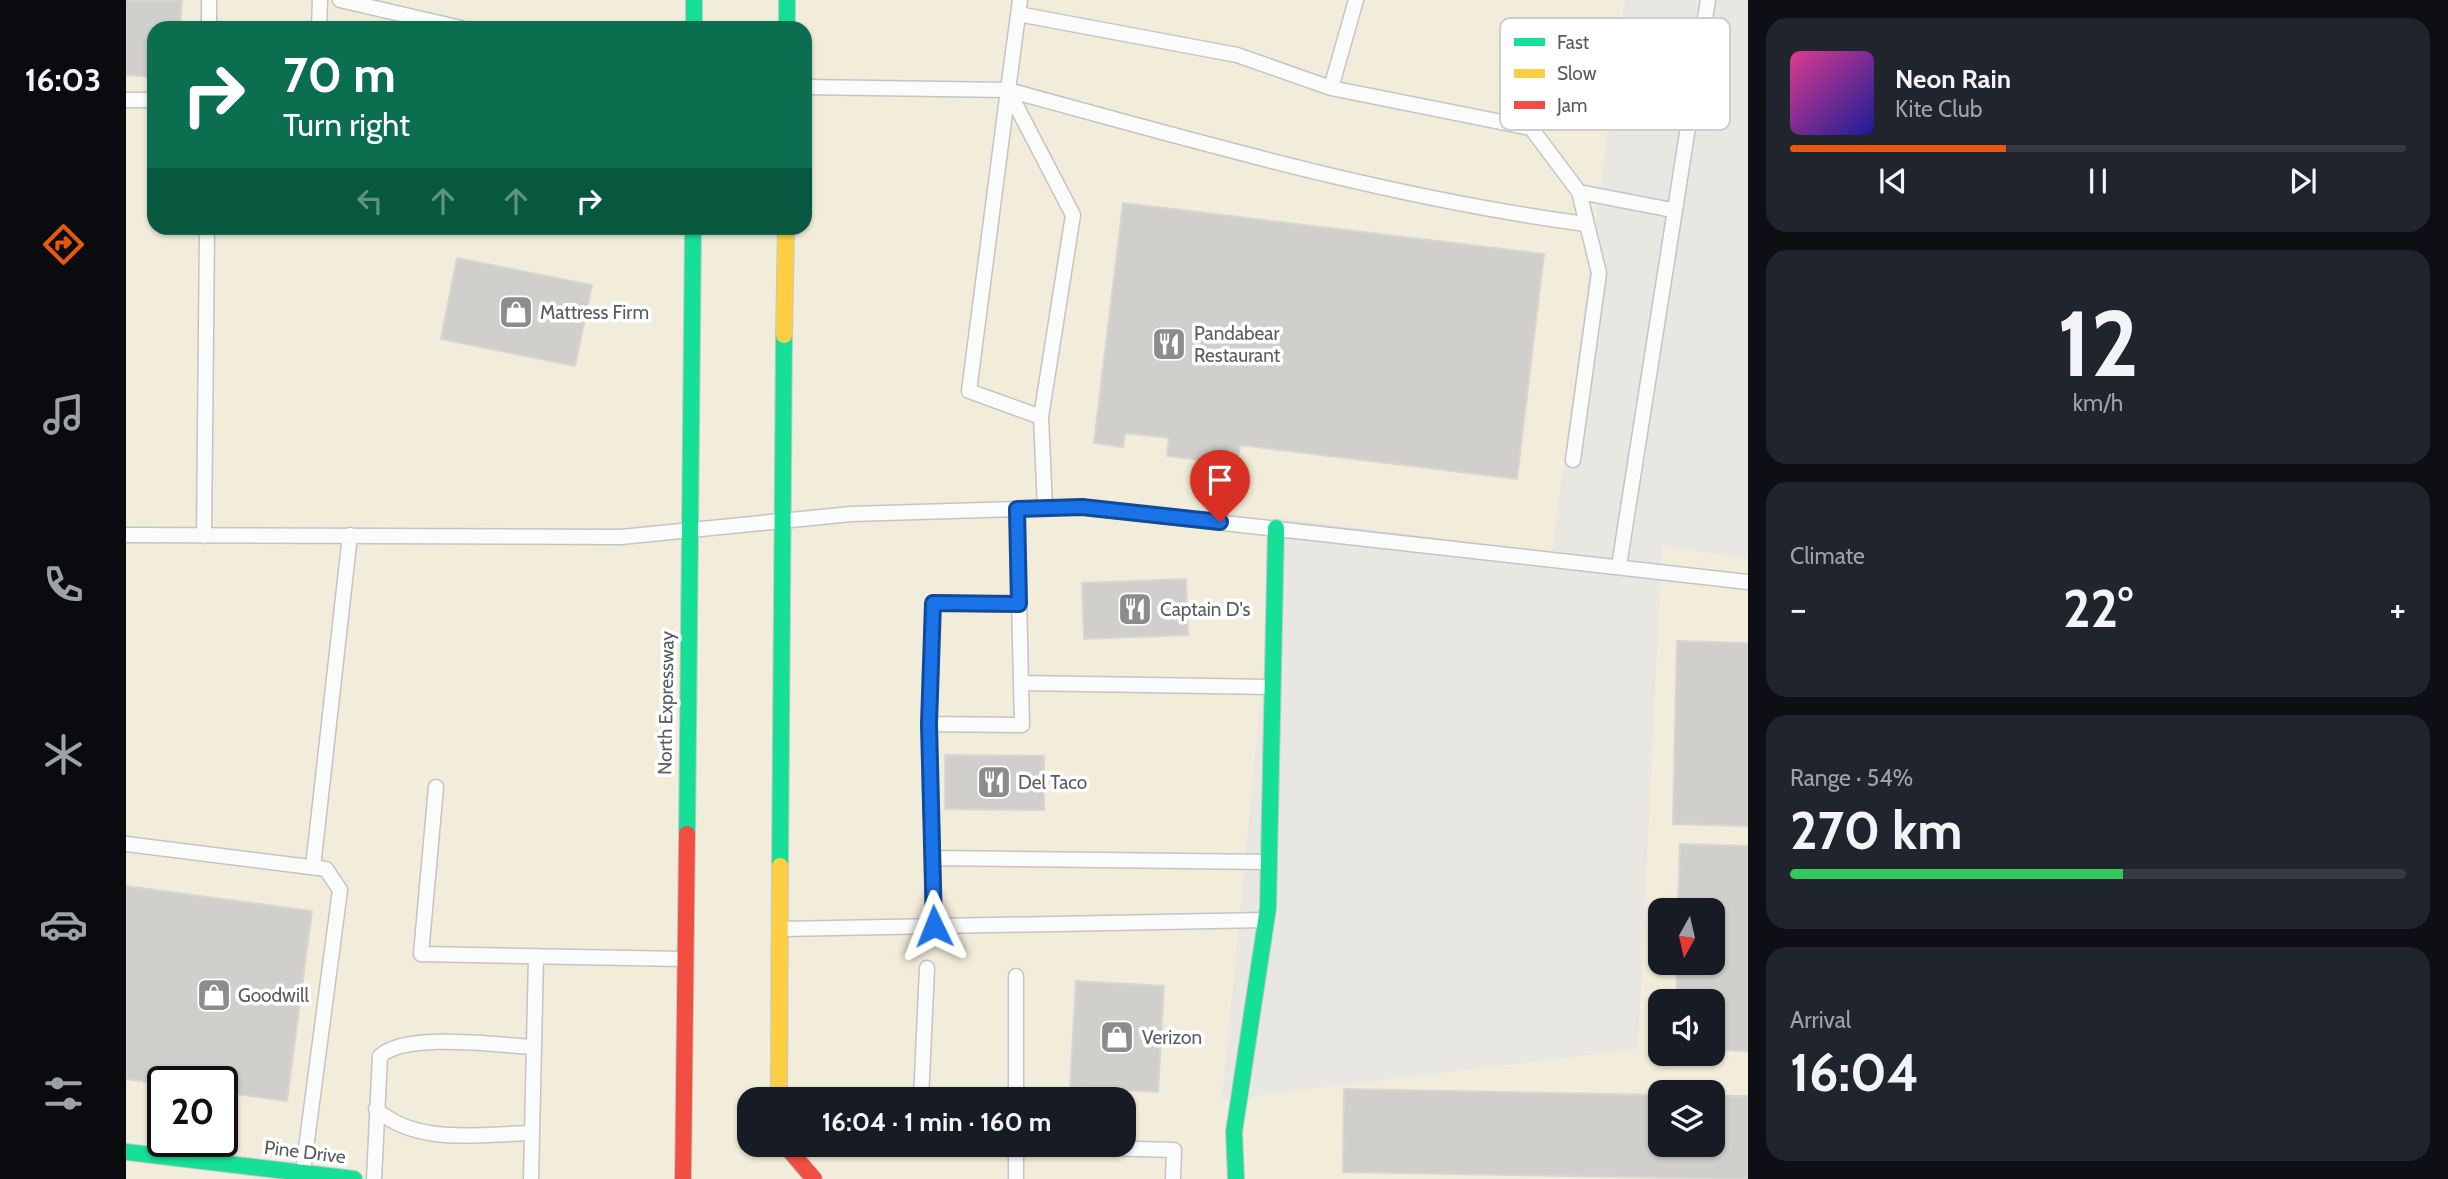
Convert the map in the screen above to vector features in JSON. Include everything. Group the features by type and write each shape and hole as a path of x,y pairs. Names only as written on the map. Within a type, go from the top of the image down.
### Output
{"main road":[{"path":"694,0 694,21"},
{"path":"787,0 787,21"},
{"name":"North Expressway","path":"683,1179 693,235"},
{"path":"779,1087 781,522 786,235"},
{"path":"1236,1179 1234,1132 1266,920 1276,528"},
{"name":"Pine Drive","path":"126,1152 354,1179"},
{"path":"779,1167 780,1157"},
{"path":"794,1157 814,1179"}],"lane":[{"path":"209,0 209,21"},
{"path":"318,21 320,0"},
{"path":"340,0 431,21"},
{"path":"1331,88 1356,0"},
{"path":"1704,18 1707,0"},
{"path":"1041,417 969,391 1019,7 1237,55 1331,88 1500,122"},
{"path":"812,87 1008,90 1310,172 1400,192 1586,224"},
{"path":"1008,90 1073,215 1041,417 1045,509"},
{"path":"126,100 147,100"},
{"path":"1532,130 1579,192 1599,273 1573,460"},
{"path":"1619,566 1685,130"},
{"path":"1579,192 1672,210"},
{"path":"204,536 207,235"},
{"path":"126,535 621,537 851,514 1082,507 1748,582"},
{"path":"929,724 1022,725 1017,509"},
{"path":"313,867 350,535"},
{"path":"934,926 929,724 933,603 1019,604"},
{"path":"1021,683 1273,687"},
{"path":"436,787 421,954 685,959"},
{"path":"126,844 326,869 340,890 303,1173"},
{"path":"932,858 1269,862"},
{"path":"780,929 1266,920"},
{"path":"531,1179 536,956"},
{"path":"922,1087 927,968"},
{"path":"1016,976 1016,1087"},
{"path":"374,1179 380,1056 389,1048 410,1043 534,1047"},
{"path":"376,1109 391,1122 439,1135 532,1133"},
{"path":"1136,1149 1174,1150 1173,1179"},
{"path":"1016,1157 1016,1179"}],"shaded area":[{"path":"126,0 1625,0 1623,18 1500,18 1500,130 1608,130 1552,552 1278,518 1222,1100 1638,1049 1662,546 1748,559 1748,1179 126,1179"}],"building":[{"path":"126,0 182,0 180,21 147,21 147,76 126,75"},
{"path":"1123,203 1544,254 1517,479 1240,445 1237,465 1167,456 1169,438 1125,433 1123,447 1094,443"},
{"name":"Mattress Firm","path":"457,258 592,285 575,366 441,339"},
{"name":"Captain D's","path":"1186,579 1188,635 1084,639 1082,583"},
{"path":"1677,641 1748,643 1748,826 1673,824"},
{"name":"Del Taco","path":"945,755 1044,756 1044,810 945,809"},
{"path":"1680,844 1748,846 1748,1051 1725,1050 1725,989 1676,989 1677,975 1726,975 1726,898 1678,898"},
{"name":"Goodwill","path":"126,886 312,911 287,1101 238,1094 238,1066 147,1066 147,1082 126,1079"},
{"name":"Verizon","path":"1076,981 1164,986 1158,1092 1136,1091 1136,1087 1070,1087"},
{"path":"1344,1089 1648,1095 1648,1157 1725,1157 1725,1096 1748,1096 1748,1179 1343,1172"}],"traffic: fast":[{"path":"694,0 694,21"},
{"path":"787,0 787,21"},
{"path":"687,834 693,235"},
{"path":"780,866 784,335"},
{"path":"1236,1179 1234,1132 1268,908 1276,528"},
{"path":"126,1152 354,1179"}],"traffic: slow":[{"path":"784,335 786,235"},
{"path":"779,1087 780,866"}],"traffic: jam":[{"path":"683,1179 687,834"},
{"path":"795,1157 814,1179"}],"place":[{"name":"Mattress Firm","path":"516,312"},
{"name":"Pandabear Restaurant","path":"1169,344"},
{"name":"Captain D's","path":"1135,609"},
{"name":"Del Taco","path":"994,782"},
{"name":"Goodwill","path":"214,995"},
{"name":"Verizon","path":"1117,1037"}],"route":[{"path":"934,926 929,724 933,603 1019,604 1017,509 1082,507 1220,522"}]}
